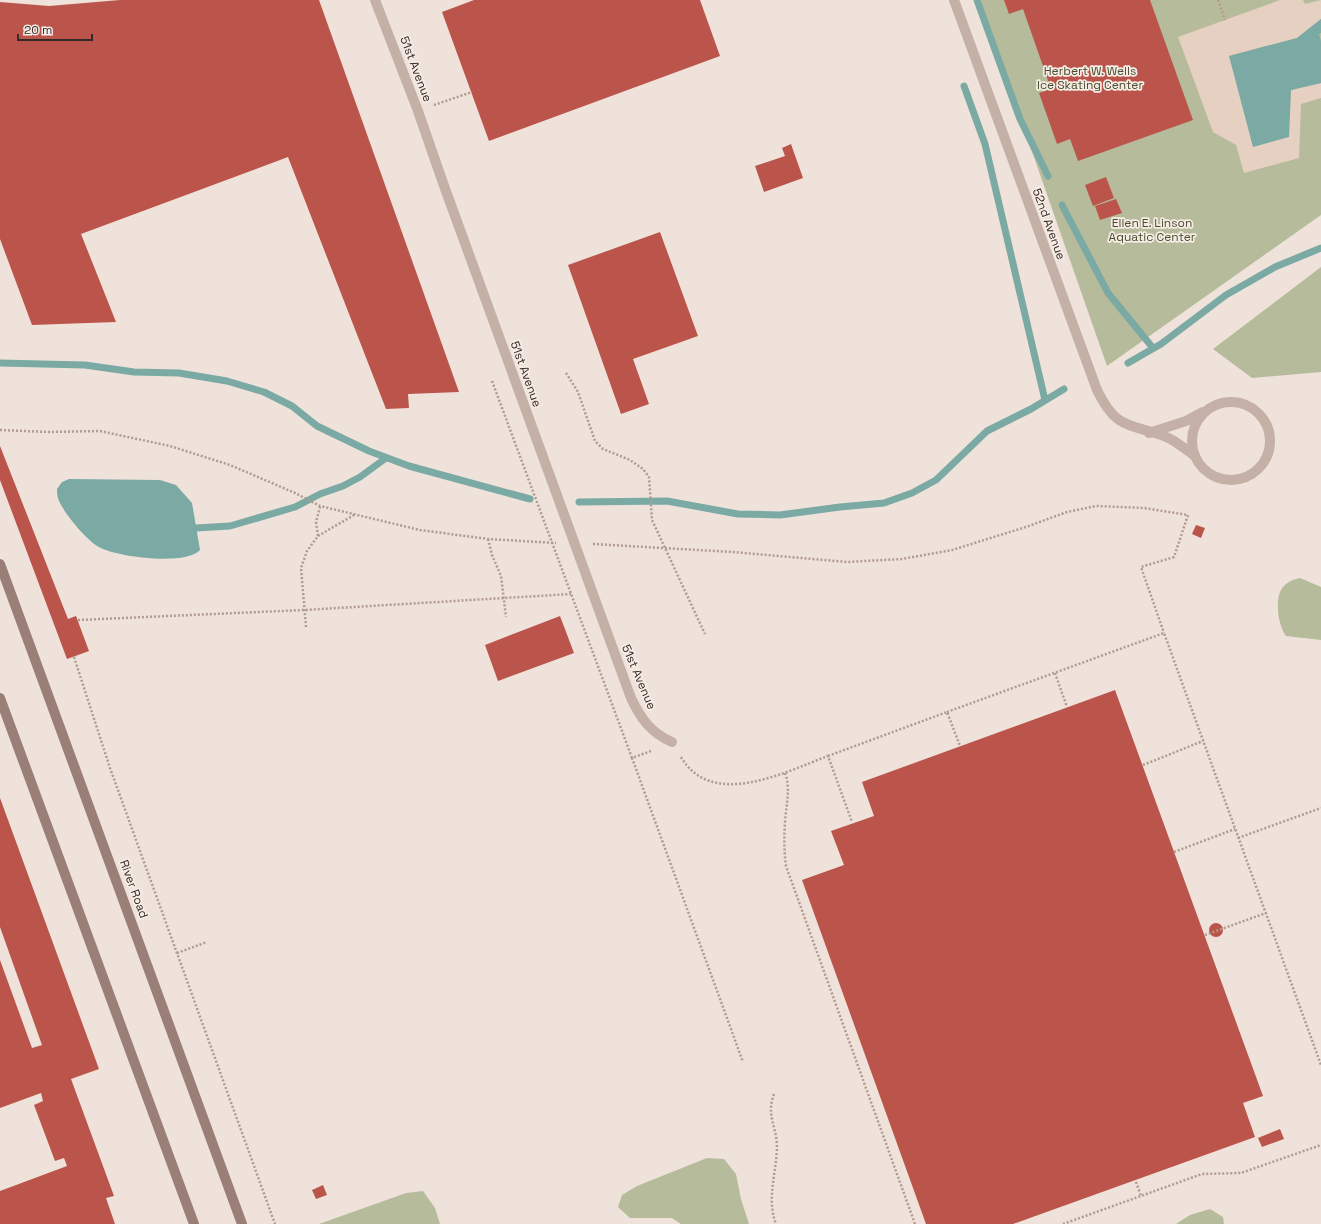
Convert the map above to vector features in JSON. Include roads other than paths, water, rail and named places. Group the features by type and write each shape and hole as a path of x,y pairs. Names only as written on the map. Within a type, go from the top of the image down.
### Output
{"street":[{"name":"51st Avenue","path":"375,0 418,111 573,542 631,698 648,727 660,737 672,742"},
{"name":"52nd Avenue","path":"954,0 1097,390 1104,404 1118,421 1149,433 1164,436 1181,445 1195,456"},
{"path":"1149,433 1186,421 1213,407 1226,403 1239,403 1259,414 1266,425 1270,439 1267,456 1259,468 1248,476 1235,480 1222,480 1212,476 1202,468 1195,456 1192,443 1194,429 1202,415 1213,407"},
{"name":"River Road","path":"0,564 242,1224"},
{"path":"0,698 194,1224"}],"water":[{"path":"1321,19 1321,33 1319,34 1321,41 1321,83 1291,90 1289,137 1253,147 1229,56 1297,38"},
{"path":"69,479 160,480 176,485 192,503 200,550 192,555 181,558 166,559 135,557 108,551 99,547 88,539 76,526 59,501 57,489 62,482"}],"waterway":[{"path":"977,0 1020,119 1048,176"},
{"path":"964,86 985,144 1045,400"},
{"path":"1062,205 1108,293 1153,348"},
{"path":"1128,363 1161,344 1226,295 1275,267 1321,248"},
{"path":"0,363 85,365 134,372 179,373 227,381 264,392 292,406 317,426 369,451 409,466 530,499"},
{"path":"579,502 667,501 738,514 780,515 884,503 912,493 936,480 987,431 1031,409 1064,389"},
{"path":"196,528 230,526 295,507 320,494 343,486 360,477 386,458"}],"park label":[{"name":"Herbert W. Wells Ice Skating Center","path":"1090,78"},
{"name":"Ellen E. Linson Aquatic Center","path":"1152,230"}]}
